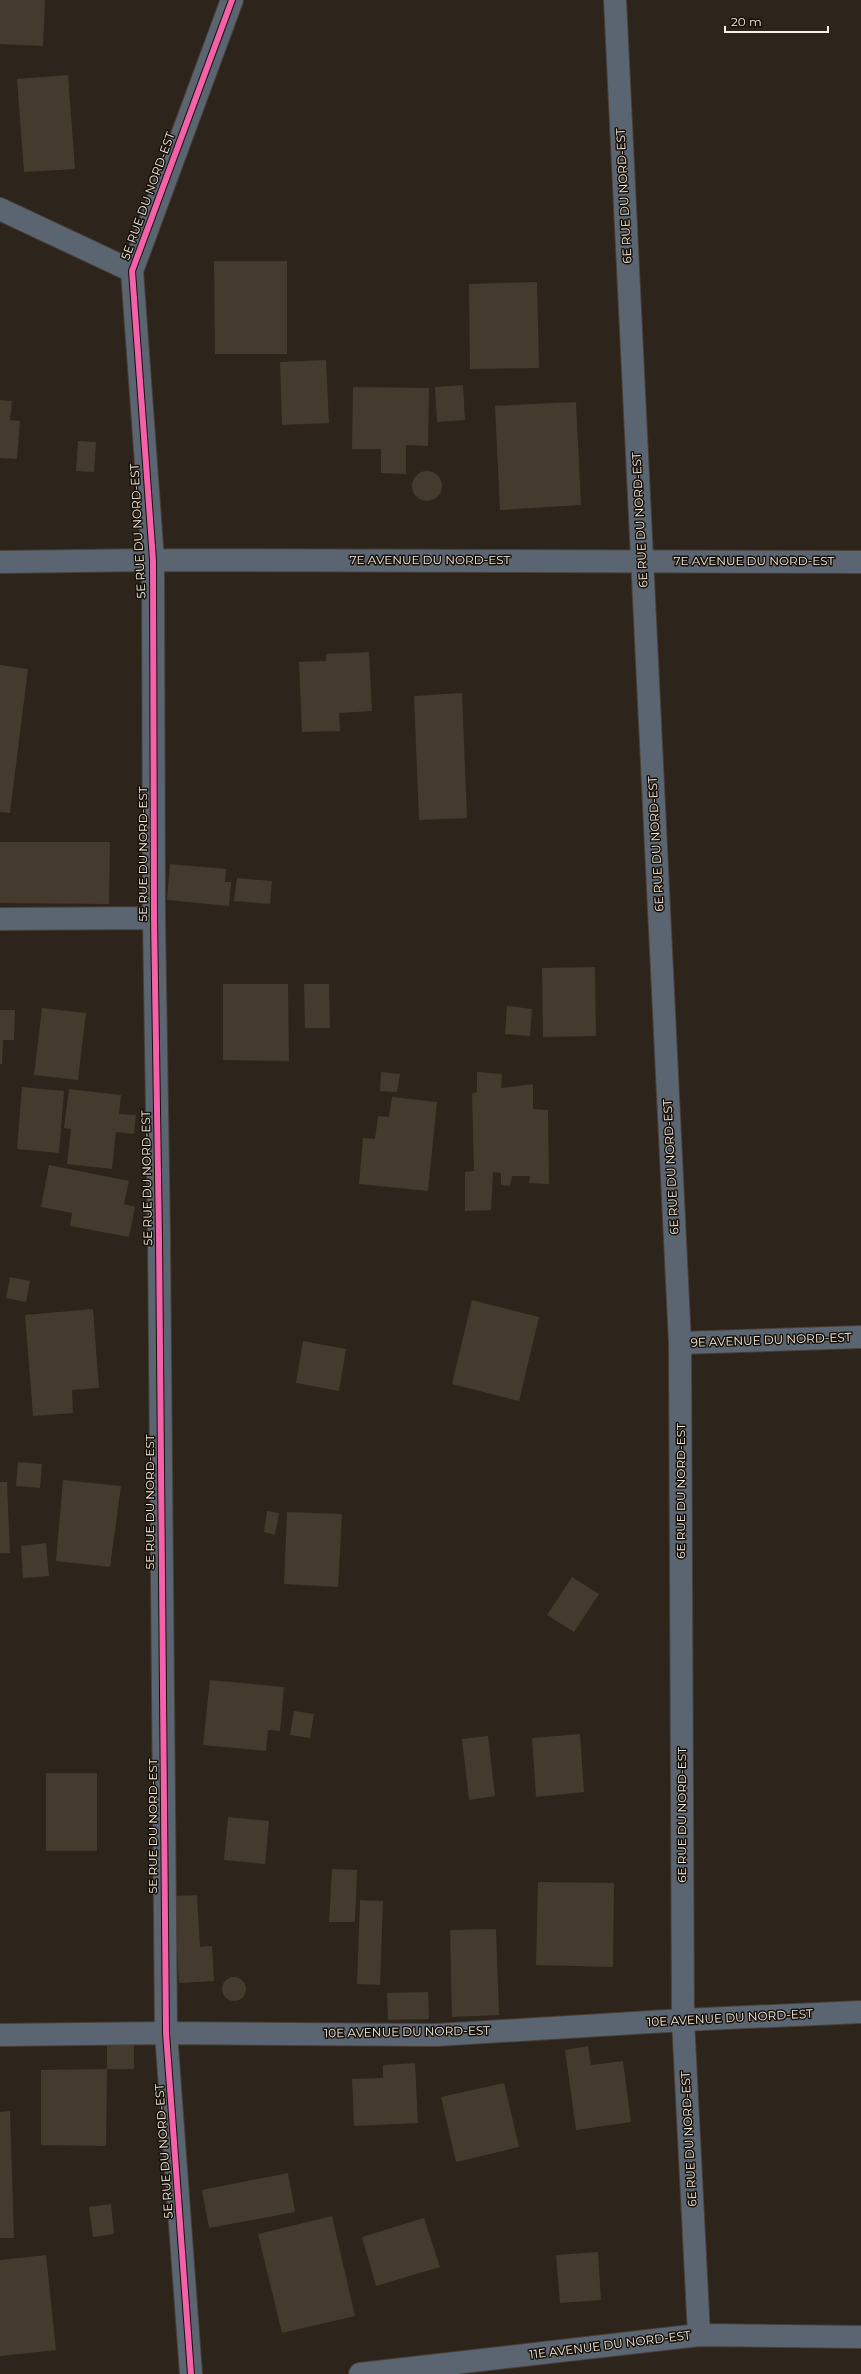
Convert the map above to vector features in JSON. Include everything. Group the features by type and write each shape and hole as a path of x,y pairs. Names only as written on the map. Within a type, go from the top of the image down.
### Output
{"street":[{"name":"5E RUE DU NORD-EST","path":"191,2374 166,2033 159,1245 154,918 153,560 132,272 232,0"},
{"name":"6E RUE DU NORD-EST","path":"615,0 680,1342 683,2020 700,2335"},
{"path":"0,209 132,272"},
{"name":"7E AVENUE DU NORD-EST","path":"0,562 153,560 642,560 861,562"},
{"path":"0,919 154,918"},
{"name":"9E AVENUE DU NORD-EST","path":"680,1342 861,1337"},
{"name":"10E AVENUE DU NORD-EST","path":"0,2036 166,2033 437,2034 683,2020 861,2012"},
{"name":"11E AVENUE DU NORD-EST","path":"360,2374 700,2335 861,2337"}],"building":[{"path":"0,0 45,0 43,46 0,44"},
{"path":"68,75 75,169 24,172 17,79"},
{"path":"214,261 287,261 287,354 215,354"},
{"path":"537,282 539,368 470,369 469,284"},
{"path":"326,360 329,423 282,425 280,362"},
{"path":"463,385 465,420 437,422 435,387"},
{"path":"353,387 429,388 428,446 406,445 406,474 381,473 381,449 352,449"},
{"path":"0,400 12,401 10,420 20,421 17,459 0,458"},
{"path":"576,402 581,505 500,510 495,406"},
{"path":"78,441 96,442 94,472 76,471"},
{"path":"427,471 438,475 442,486 438,497 427,501 416,497 412,486 416,475"},
{"path":"369,652 372,711 339,713 340,731 302,732 299,662 326,661 326,654"},
{"path":"0,665 28,669 10,813 0,812"},
{"path":"462,693 467,818 419,820 414,696"},
{"path":"0,842 110,842 109,904 0,903"},
{"path":"170,864 226,869 225,882 231,882 229,906 167,900"},
{"path":"237,878 272,881 270,904 234,901"},
{"path":"595,967 596,1036 543,1037 542,968"},
{"path":"223,984 288,984 289,1061 223,1060"},
{"path":"304,984 329,984 330,1028 305,1028"},
{"path":"507,1006 532,1009 530,1036 505,1034"},
{"path":"42,1008 86,1013 78,1080 34,1075"},
{"path":"0,1010 15,1010 14,1040 3,1040 2,1064 0,1064"},
{"path":"381,1072 400,1074 397,1092 380,1091"},
{"path":"477,1072 502,1074 501,1088 533,1084 533,1109 548,1110 549,1184 529,1183 530,1176 512,1176 510,1186 501,1185 501,1173 493,1172 491,1210 465,1211 465,1172 474,1171 472,1094 477,1092"},
{"path":"22,1087 64,1091 59,1153 17,1149"},
{"path":"69,1089 121,1095 119,1114 136,1115 134,1134 116,1132 112,1169 67,1164 71,1129 64,1128"},
{"path":"392,1097 437,1102 428,1191 359,1184 363,1138 375,1139 378,1116 389,1117"},
{"path":"49,1165 129,1181 124,1204 135,1207 129,1237 70,1226 72,1213 41,1207"},
{"path":"10,1277 30,1281 26,1302 6,1298"},
{"path":"472,1300 539,1317 519,1401 452,1384"},
{"path":"93,1309 99,1388 72,1390 73,1413 33,1416 25,1315"},
{"path":"303,1341 346,1349 339,1391 296,1383"},
{"path":"18,1462 42,1464 40,1488 16,1486"},
{"path":"63,1480 121,1486 110,1567 56,1561"},
{"path":"0,1482 7,1482 10,1553 0,1553"},
{"path":"267,1511 279,1513 275,1535 264,1532"},
{"path":"287,1512 342,1514 338,1587 284,1584"},
{"path":"46,1543 49,1576 23,1578 21,1546"},
{"path":"572,1577 599,1594 574,1632 547,1615"},
{"path":"210,1680 284,1687 280,1731 268,1730 266,1751 203,1745"},
{"path":"294,1711 314,1714 310,1738 290,1735"},
{"path":"580,1734 584,1792 536,1797 532,1738"},
{"path":"488,1736 495,1796 469,1800 462,1739"},
{"path":"46,1773 97,1773 97,1851 46,1851"},
{"path":"228,1817 269,1821 265,1864 224,1860"},
{"path":"332,1869 357,1870 355,1922 329,1922"},
{"path":"538,1882 614,1883 613,1967 536,1965"},
{"path":"197,1895 200,1947 212,1946 214,1981 179,1983 174,1896"},
{"path":"360,1900 383,1901 380,1985 357,1984"},
{"path":"496,1929 499,2015 452,2017 450,1930"},
{"path":"234,1977 242,1981 246,1989 242,1997 234,2001 226,1997 222,1989 226,1981"},
{"path":"428,1992 429,2019 388,2020 387,1993"},
{"path":"107,2042 134,2043 134,2069 107,2069"},
{"path":"588,2046 591,2065 623,2061 631,2122 576,2130 565,2050"},
{"path":"415,2063 418,2123 354,2126 352,2079 383,2078 383,2065"},
{"path":"107,2069 106,2146 41,2145 41,2070"},
{"path":"504,2083 519,2147 456,2162 441,2097"},
{"path":"10,2111 14,2238 0,2238 0,2112"},
{"path":"288,2173 295,2212 209,2228 202,2190"},
{"path":"111,2204 114,2234 93,2237 89,2207"},
{"path":"332,2216 355,2316 282,2333 258,2234"},
{"path":"424,2218 440,2267 376,2286 362,2237"},
{"path":"598,2252 601,2300 560,2303 556,2255"},
{"path":"46,2255 56,2350 0,2356 0,2260"}],"cycle path":[{"path":"191,2374 166,2033 159,1237 154,918 153,560 132,271 232,0"}]}
